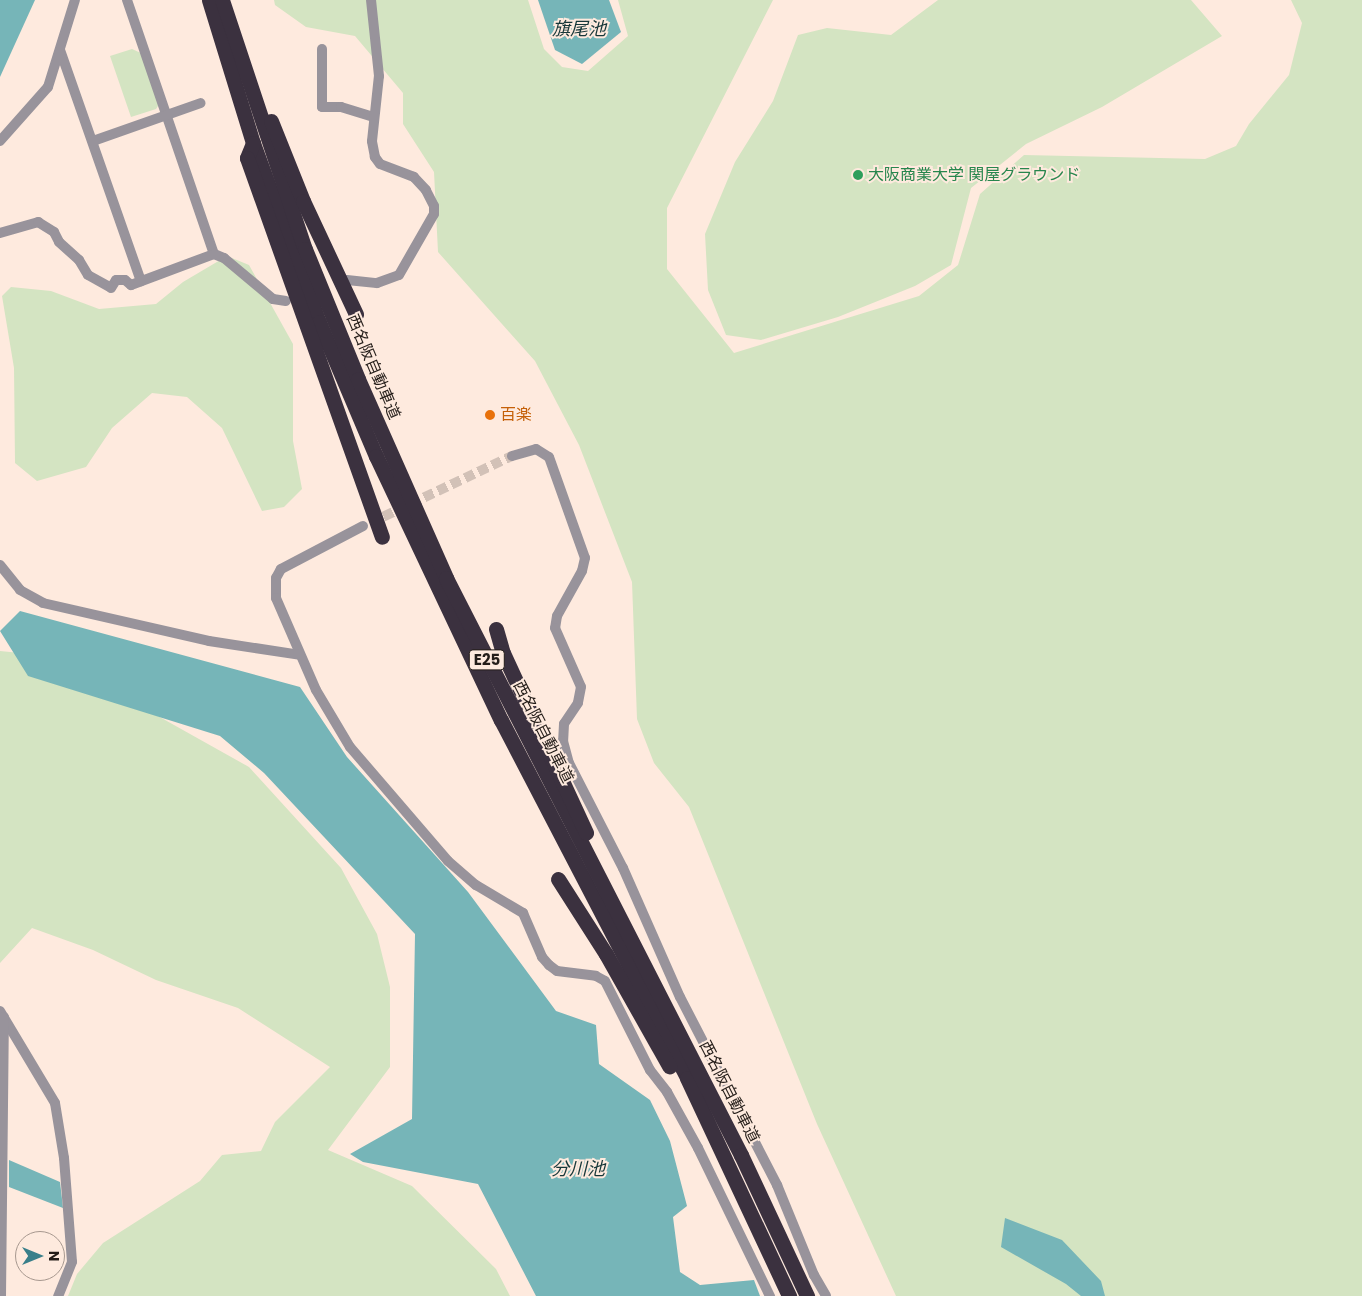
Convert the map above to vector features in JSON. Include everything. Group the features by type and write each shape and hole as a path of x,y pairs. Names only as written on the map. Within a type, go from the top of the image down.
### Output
{"highway":[{"name":"西名阪自動車道","path":"208,0 253,143 323,331 404,520 501,720 687,1078 789,1296"},
{"name":"西名阪自動車道","path":"222,0 235,44 305,249 390,452 477,641 741,1155 806,1296"},
{"path":"235,44 244,49 303,201 356,314"},
{"path":"253,143 247,158 382,537"},
{"path":"496,629 503,653 644,952 642,963"},
{"path":"558,879 606,954 671,1068 687,1078"}],"street":[{"path":"0,141 41,98 53,74 75,0"},
{"path":"127,0 214,254"},
{"path":"347,280 377,283 399,275 434,214 430,198 414,177 380,164 375,157 372,141 379,76 371,0"},
{"path":"322,49 322,107 341,107 374,117"},
{"path":"60,50 142,281"},
{"path":"93,141 201,104"},
{"path":"0,233 38,222 54,232 59,242 79,260 88,275 111,288 116,280 125,280 132,285 214,254 224,258 273,299 286,301"},
{"path":"512,456 536,449 549,457 584,558 582,571 557,616 555,628 580,687 578,703 564,724 563,741 569,763 623,868 680,997 777,1185 814,1275 826,1296"},
{"path":"363,526 281,569 276,578 276,598 300,655 350,748 448,861 476,886 523,913 542,957 549,965 557,971 596,976 604,982 650,1070 667,1092 698,1148 770,1296"},
{"path":"0,565 20,590 43,603 209,640 300,655"},
{"path":"1,1296 2,1014"},
{"path":"2,1014 56,1103 64,1158 72,1262 58,1296"}],"green space":[{"path":"274,0 528,0 544,49 562,67 588,71 628,36 618,0 773,0 667,208 667,269 734,353 919,296 958,265 980,194 1024,155 1205,159 1236,146 1249,124 1289,75 1302,23 1291,0 1362,0 1362,1296 896,1296 817,1124 689,807 654,763 637,719 632,582 579,445 535,361 438,252 434,172 403,124 403,93 355,36 306,27 275,5"},
{"name":"大阪商業大学 関屋グラウンド","path":"938,0 1191,0 1222,36 1102,107 1026,144 971,188 951,265 915,286 838,317 761,340 726,335 708,290 705,234 735,162 773,101 798,35 827,28 891,35"},
{"path":"132,49 143,54 160,103 156,109 131,117 110,56"},
{"path":"227,256 249,265 293,344 293,441 302,489 284,507 262,511 222,428 187,397 152,393 112,428 86,467 37,481 15,463 14,368 2,296 11,287 51,291 99,309 156,304 183,282"},
{"path":"0,651 20,653 99,683 249,767 341,868 377,934 390,987 390,1067 328,1150 412,1186 496,1269 510,1296 68,1296 77,1274 103,1243 200,1181 222,1155 261,1151 275,1122 330,1067 238,1008 156,980 93,950 32,928 0,963"}],"water":[{"path":"0,0 35,0 0,77"},
{"name":"旗尾池","path":"538,0 609,0 621,32 582,64 555,50"},
{"name":"分川池","path":"20,611 300,687 347,757 468,892 556,1011 596,1025 599,1064 650,1100 670,1141 687,1206 673,1217 680,1272 700,1285 754,1280 760,1296 536,1296 478,1184 363,1162 350,1154 412,1119 415,934 264,773 220,736 28,676 0,631"},
{"path":"9,1160 60,1182 63,1208 9,1187"},
{"path":"1005,1218 1062,1240 1101,1281 1105,1296 1081,1296 1066,1284 1001,1247"}],"tunnel":[{"path":"370,523 512,456"}],"place":[{"name":"大阪商業大学 関屋グラウンド","path":"858,175"},
{"name":"百楽","path":"490,415"}]}
